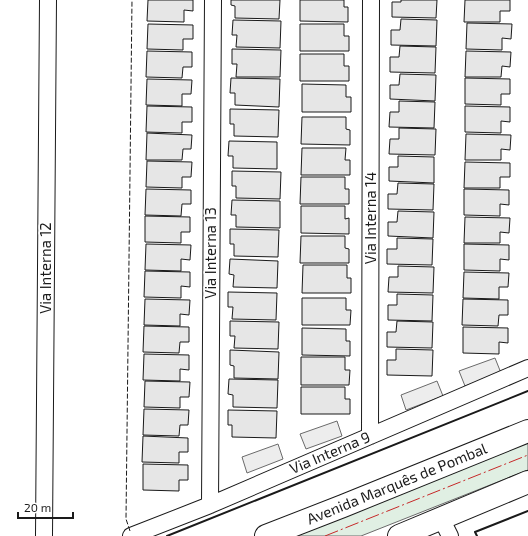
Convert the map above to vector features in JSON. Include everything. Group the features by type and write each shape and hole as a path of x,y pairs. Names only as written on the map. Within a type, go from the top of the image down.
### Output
{"main road":[{"name":"Avenida Marquês de Pombal","path":"266,536 528,431"},
{"path":"399,536 446,527 528,482"}],"street":[{"name":"Via Interna 12","path":"44,536 48,0"},
{"name":"Via Interna 13","path":"210,505 213,0"},
{"name":"Via Interna 14","path":"370,0 370,436"},
{"name":"Via Interna 9","path":"131,536 210,505 528,368"}],"green space":[{"path":"528,439 528,470 361,536 290,536"}],"shaded area":[{"path":"495,358 501,373 465,386 459,371"},
{"path":"437,381 443,396 406,410 401,395"},
{"path":"337,421 342,436 306,449 300,434"},
{"path":"278,444 283,459 247,473 242,457"}],"building":[{"path":"148,0 193,0 193,11 184,10 184,22 147,21"},
{"path":"231,0 280,0 279,19 235,18 235,6 231,5"},
{"path":"300,0 344,0 344,7 348,7 348,22 300,21"},
{"path":"401,0 437,0 436,18 392,17 392,2 401,2"},
{"path":"465,0 510,0 510,11 500,11 500,22 464,22"},
{"path":"401,19 437,20 436,46 391,45 391,30 400,30"},
{"path":"233,20 281,21 280,48 236,47 237,35 232,35"},
{"path":"467,23 512,24 511,39 502,38 502,50 466,49"},
{"path":"148,24 193,25 193,39 183,39 183,50 147,49"},
{"path":"300,24 344,24 344,36 349,36 349,51 300,51"},
{"path":"400,46 436,47 435,73 390,72 390,57 399,57"},
{"path":"232,49 281,50 280,77 236,77 237,64 232,64"},
{"path":"147,51 192,52 192,67 183,67 182,78 146,77"},
{"path":"466,51 511,52 510,67 502,66 501,77 465,77"},
{"path":"300,54 344,54 344,66 349,66 349,81 300,81"},
{"path":"400,74 436,75 435,101 390,99 390,85 399,85"},
{"path":"231,78 280,79 279,107 235,105 235,93 230,93"},
{"path":"465,78 510,79 510,94 501,94 501,105 465,104"},
{"path":"147,79 192,80 191,94 182,94 182,106 146,105"},
{"path":"302,84 346,85 346,97 351,97 351,112 302,112"},
{"path":"399,101 435,102 434,128 389,127 390,112 399,112"},
{"path":"147,106 192,107 192,122 182,122 182,133 146,132"},
{"path":"465,106 510,107 510,122 501,121 501,133 465,132"},
{"path":"230,109 279,110 278,137 234,136 234,124 230,124"},
{"path":"302,117 346,117 346,129 350,130 350,145 301,144"},
{"path":"399,128 436,129 435,155 389,154 390,139 399,139"},
{"path":"147,133 192,135 191,149 183,149 182,160 146,160"},
{"path":"466,134 511,135 510,150 501,149 501,160 465,160"},
{"path":"229,141 277,142 277,169 233,168 233,156 228,156"},
{"path":"302,148 346,148 345,160 350,160 350,175 301,175"},
{"path":"398,156 434,157 434,183 389,181 389,167 398,167"},
{"path":"147,161 192,162 191,177 182,177 182,188 146,187"},
{"path":"465,162 510,163 510,177 500,177 500,188 464,188"},
{"path":"232,171 281,172 280,199 236,198 236,186 232,186"},
{"path":"301,177 345,177 345,189 349,189 349,204 300,204"},
{"path":"398,183 434,184 433,210 388,209 388,194 397,194"},
{"path":"146,189 191,190 191,204 182,204 181,216 145,215"},
{"path":"464,189 509,190 509,205 500,204 500,216 464,215"},
{"path":"232,200 280,201 280,228 236,227 236,215 231,215"},
{"path":"301,206 345,206 345,219 349,218 349,234 301,233"},
{"path":"398,211 434,212 433,238 388,236 388,222 397,222"},
{"path":"145,216 190,217 190,232 181,232 181,243 145,242"},
{"path":"465,217 510,218 509,233 500,232 500,243 464,243"},
{"path":"230,229 279,230 278,257 234,256 234,244 230,244"},
{"path":"301,236 345,236 345,248 349,249 349,263 300,263"},
{"path":"397,238 433,239 432,265 387,264 387,249 397,249"},
{"path":"146,244 191,245 190,260 181,259 181,271 145,270"},
{"path":"464,244 509,245 509,260 500,259 500,271 464,270"},
{"path":"230,259 278,261 277,288 233,287 234,275 229,274"},
{"path":"303,265 347,265 347,278 351,278 351,293 302,293"},
{"path":"398,266 434,267 433,293 388,292 389,277 398,277"},
{"path":"145,271 190,272 190,287 181,286 181,298 144,297"},
{"path":"464,272 509,273 508,287 499,287 499,299 463,298"},
{"path":"228,292 277,293 276,320 232,319 233,307 228,307"},
{"path":"397,294 433,295 432,321 388,320 388,305 397,305"},
{"path":"302,298 346,298 346,310 351,310 350,325 302,325"},
{"path":"145,299 190,300 189,315 180,314 180,326 144,325"},
{"path":"463,299 508,300 508,315 499,315 498,326 462,325"},
{"path":"230,321 279,322 278,349 234,348 235,336 230,336"},
{"path":"397,321 433,322 432,348 387,347 387,332 396,332"},
{"path":"144,326 189,327 189,342 180,342 179,353 143,352"},
{"path":"463,327 508,328 508,343 499,342 499,354 463,353"},
{"path":"302,328 346,329 346,341 350,341 350,356 302,355"},
{"path":"396,349 433,350 432,376 387,375 387,360 396,360"},
{"path":"230,350 279,352 278,379 234,378 234,366 230,365"},
{"path":"144,354 189,355 189,370 180,369 180,381 143,380"},
{"path":"301,357 345,357 345,370 350,370 349,385 301,385"},
{"path":"229,379 278,380 277,408 233,407 233,395 228,394"},
{"path":"145,381 190,382 189,397 180,397 180,408 144,407"},
{"path":"301,387 345,387 345,399 350,399 350,414 301,414"},
{"path":"144,409 189,410 188,425 180,425 179,436 143,435"},
{"path":"228,410 277,411 276,438 232,437 232,425 228,425"},
{"path":"143,436 188,438 188,452 179,452 179,463 142,462"},
{"path":"143,464 188,465 188,480 179,480 179,491 143,490"}],"fence":[{"path":"130,531 126,519 132,0"}],"wall":[{"path":"167,536 528,391"},
{"path":"477,536 475,532 528,511"}],"power":[{"path":"325,536 528,455"}]}
